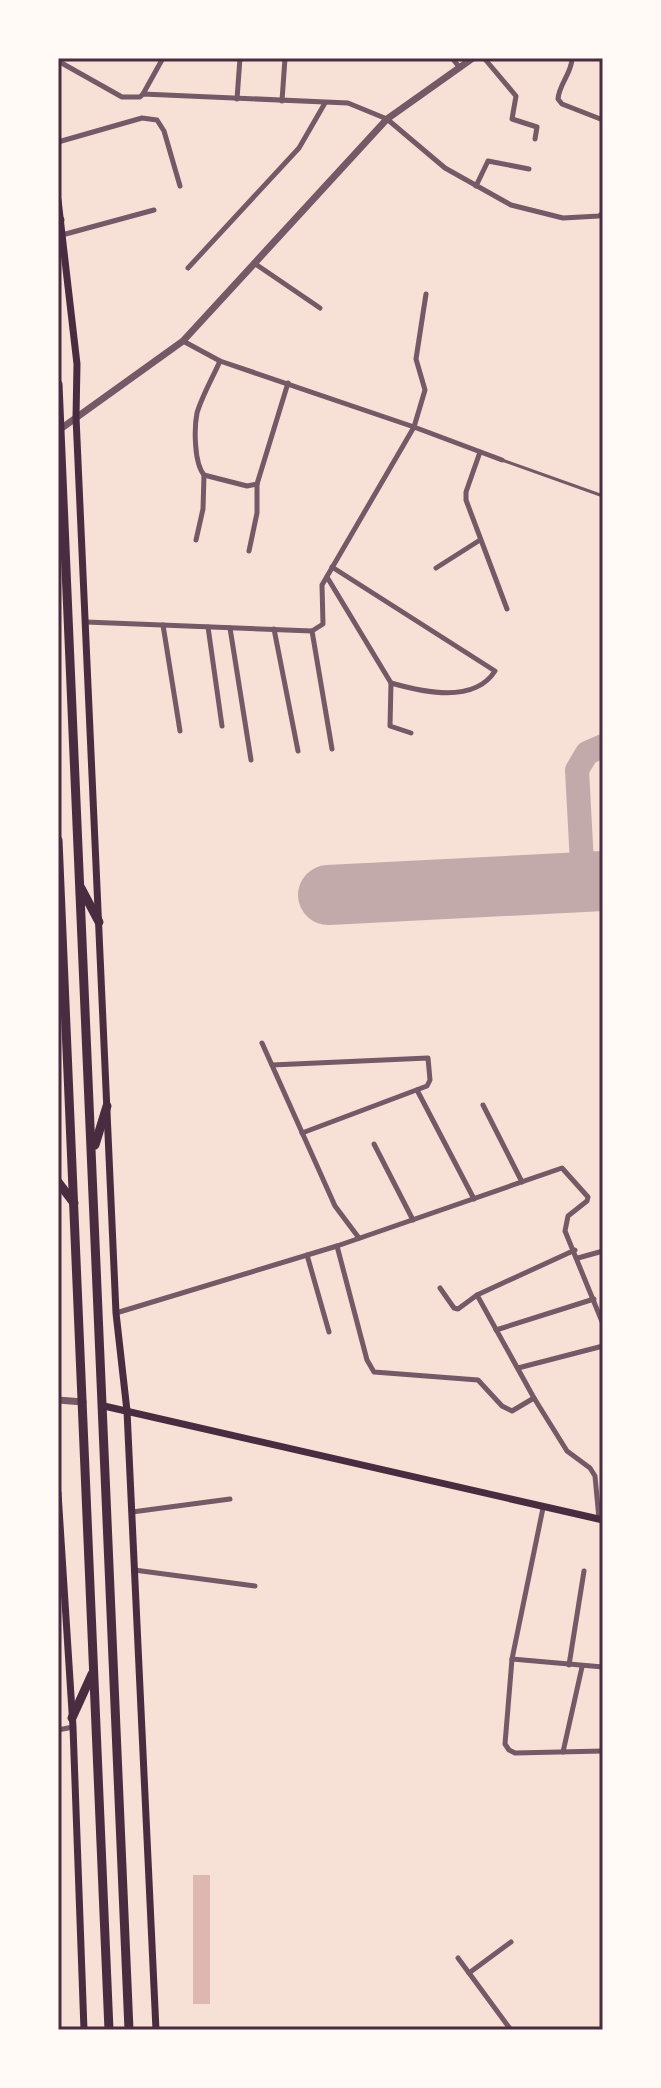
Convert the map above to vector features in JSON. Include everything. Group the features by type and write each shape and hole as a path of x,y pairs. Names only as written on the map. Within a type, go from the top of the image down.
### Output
{"highway":[{"path":"58,384 129,2030"},
{"path":"58,840 109,2030"},
{"path":"79,885 99,922"},
{"path":"92,1154 107,1106"},
{"path":"58,1182 74,1203"},
{"path":"83,1402 104,1406"},
{"path":"72,1723 93,1673"}],"main road":[{"path":"58,200 77,364 76,417 116,1313 127,1411 156,2030"},
{"path":"104,1406 601,1519"},
{"path":"58,1493 61,1595 72,1723 84,2030"}],"street":[{"path":"58,61 122,97 140,97 163,58"},
{"path":"237,99 240,58"},
{"path":"282,101 285,58"},
{"path":"452,58 460,68"},
{"path":"58,430 183,341 387,119 473,58"},
{"path":"484,58 516,96 512,119 537,127 535,139"},
{"path":"572,58 558,99 562,104 603,120"},
{"path":"143,94 348,103 387,119 445,168 511,205 563,218 599,216 603,213"},
{"path":"188,268 299,148 325,103"},
{"path":"58,142 142,118 157,120 164,131 180,186"},
{"path":"476,186 488,161 529,169"},
{"path":"60,227 154,210"},
{"path":"254,263 320,308"},
{"path":"86,622 312,631 323,624 322,585 414,427 425,390 416,359 426,294"},
{"path":"183,341 220,361 502,460"},
{"path":"220,361 197,413 199,469 204,475 247,486 257,484"},
{"path":"249,551 257,513 257,484 288,383"},
{"path":"480,452 466,492 480,540 507,609"},
{"path":"196,540 203,509 204,475"},
{"path":"436,568 480,540"},
{"path":"332,567 495,671 486,682 460,691 424,692 391,683"},
{"path":"327,577 391,683 390,726 411,733"},
{"path":"163,625 180,731"},
{"path":"208,627 222,726"},
{"path":"230,628 251,760"},
{"path":"274,629 298,751"},
{"path":"312,631 332,749"},
{"path":"262,1043 335,1206 359,1238"},
{"path":"272,1065 425,1057 429,1061 430,1084 302,1133"},
{"path":"417,1090 474,1199"},
{"path":"483,1105 522,1182"},
{"path":"374,1144 413,1220"},
{"path":"116,1313 337,1246 562,1168 585,1193 587,1201 568,1216 565,1231 603,1324"},
{"path":"337,1246 367,1360 374,1372 478,1380 502,1406 512,1411 534,1398"},
{"path":"440,1288 456,1309 477,1295 575,1250"},
{"path":"578,1258 603,1251"},
{"path":"307,1255 329,1332"},
{"path":"477,1295 567,1451 590,1468 595,1476 601,1519"},
{"path":"496,1330 594,1299"},
{"path":"518,1368 603,1346"},
{"path":"58,1400 83,1402"},
{"path":"132,1512 230,1499"},
{"path":"543,1508 512,1659 505,1744 515,1753 603,1751"},
{"path":"134,1570 255,1586"},
{"path":"569,1665 584,1571"},
{"path":"512,1659 603,1667"},
{"path":"563,1752 582,1667"},
{"path":"58,1730 72,1723"},
{"path":"469,1973 511,1942"},
{"path":"458,1958 511,2030"}],"lane":[{"path":"502,460 603,496"}],"shaded area":[{"path":"193,1875 210,1875 210,2004 193,2004"}],"taxiway":[{"path":"583,882 577,770 587,753 603,746"}],"runway":[{"path":"328,895 603,881"}]}
